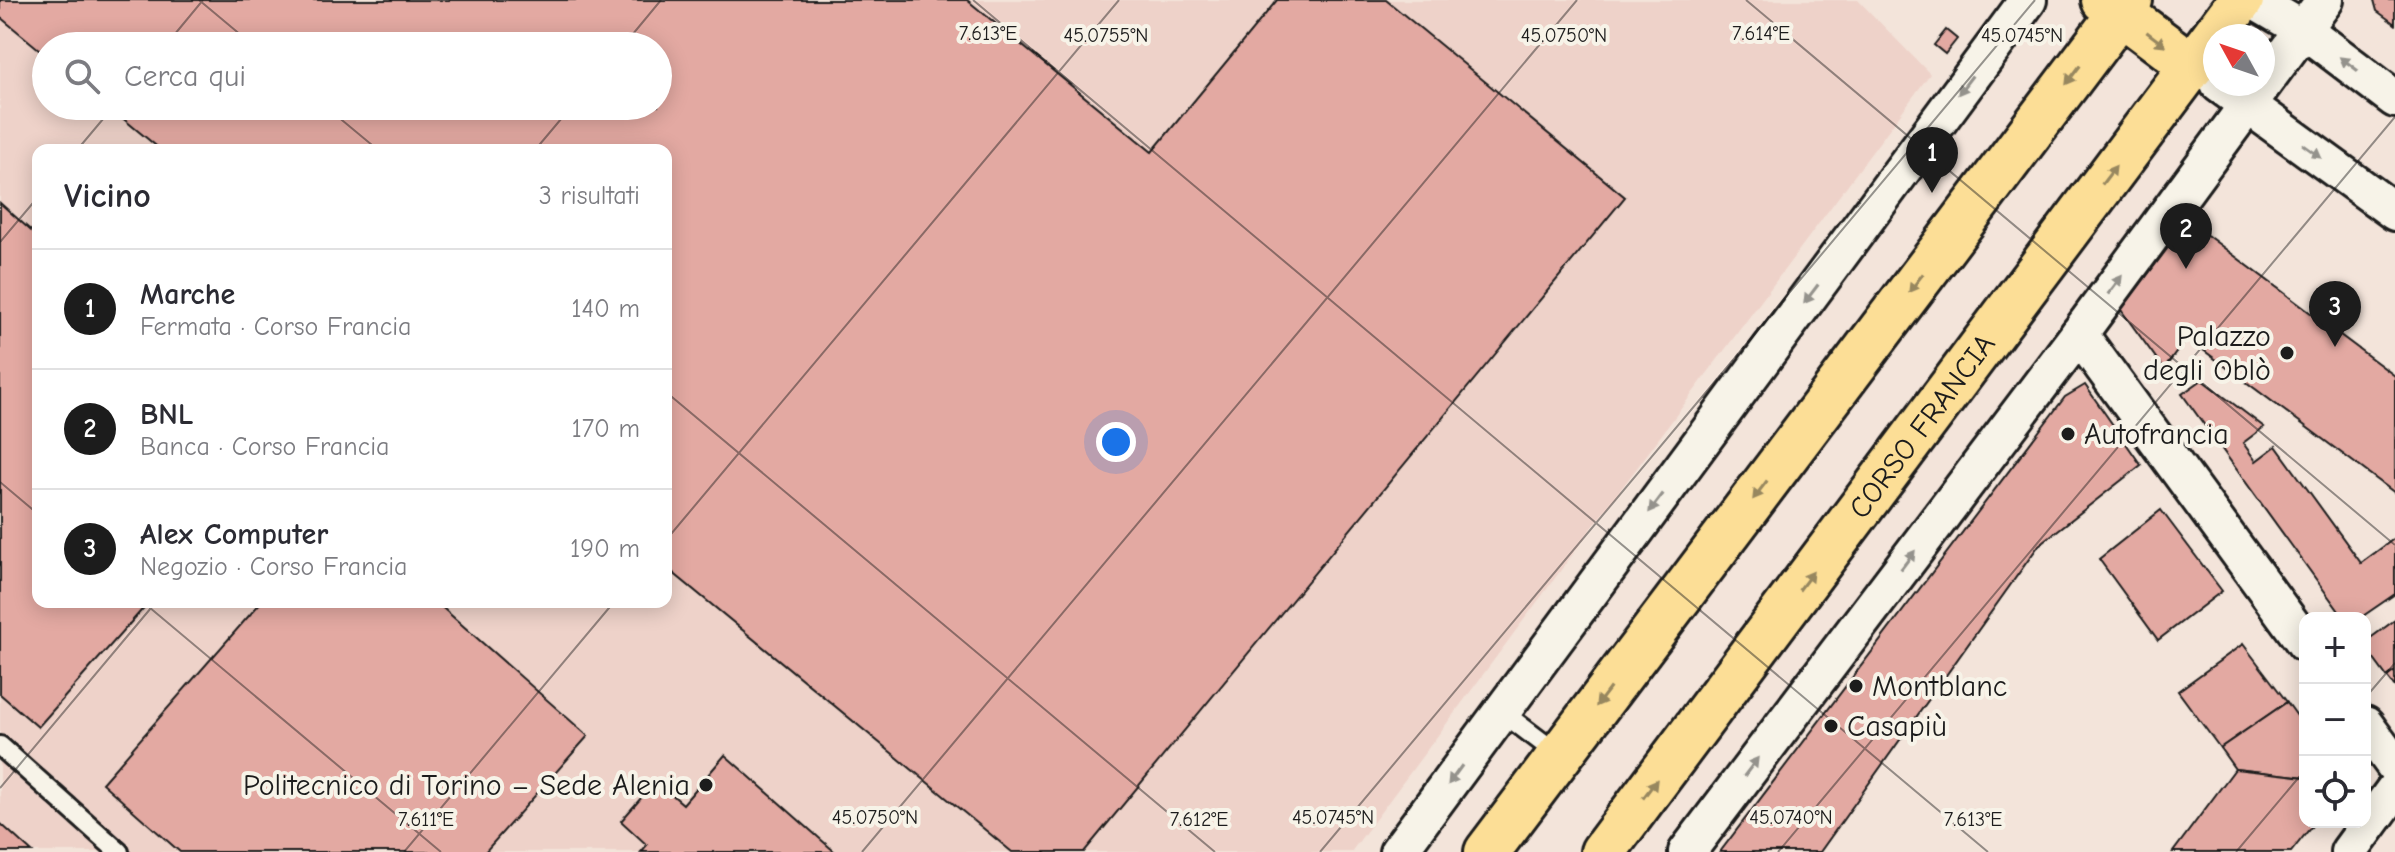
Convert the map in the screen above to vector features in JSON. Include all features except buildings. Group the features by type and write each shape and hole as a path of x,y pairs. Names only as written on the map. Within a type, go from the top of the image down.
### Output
{"main road":[{"name":"CORSO FRANCIA","path":"2231,24 2241,0"},
{"path":"1487,852 2118,4 2203,72"},
{"name":"CORSO FRANCIA","path":"1603,852 2203,85"}],"street":[{"path":"1398,852 2028,0"},
{"path":"2253,0 2304,30 2395,99"},
{"path":"1687,852 2079,334 2325,0"},
{"path":"2237,96 2395,212"},
{"path":"2079,334 2299,635"},
{"path":"2371,733 2395,766"},
{"path":"2349,852 2395,789"}],"lane":[{"path":"1502,712 1559,755"},
{"path":"0,746 119,852"}],"shaded area":[{"path":"0,0 1858,0 1930,74 1351,852 0,852"}],"place":[{"name":"Marche","path":"1932,193"},
{"name":"BNL","path":"2186,269"},
{"name":"Alex Computer","path":"2335,347"},
{"name":"Palazzo degli Oblò","path":"2287,353"},
{"name":"Autofrancia","path":"2068,434"},
{"name":"Montblanc","path":"1856,686"},
{"name":"Casapiù","path":"1831,726"},
{"name":"Politecnico di Torino – Sede Alenia","path":"706,785"}]}
